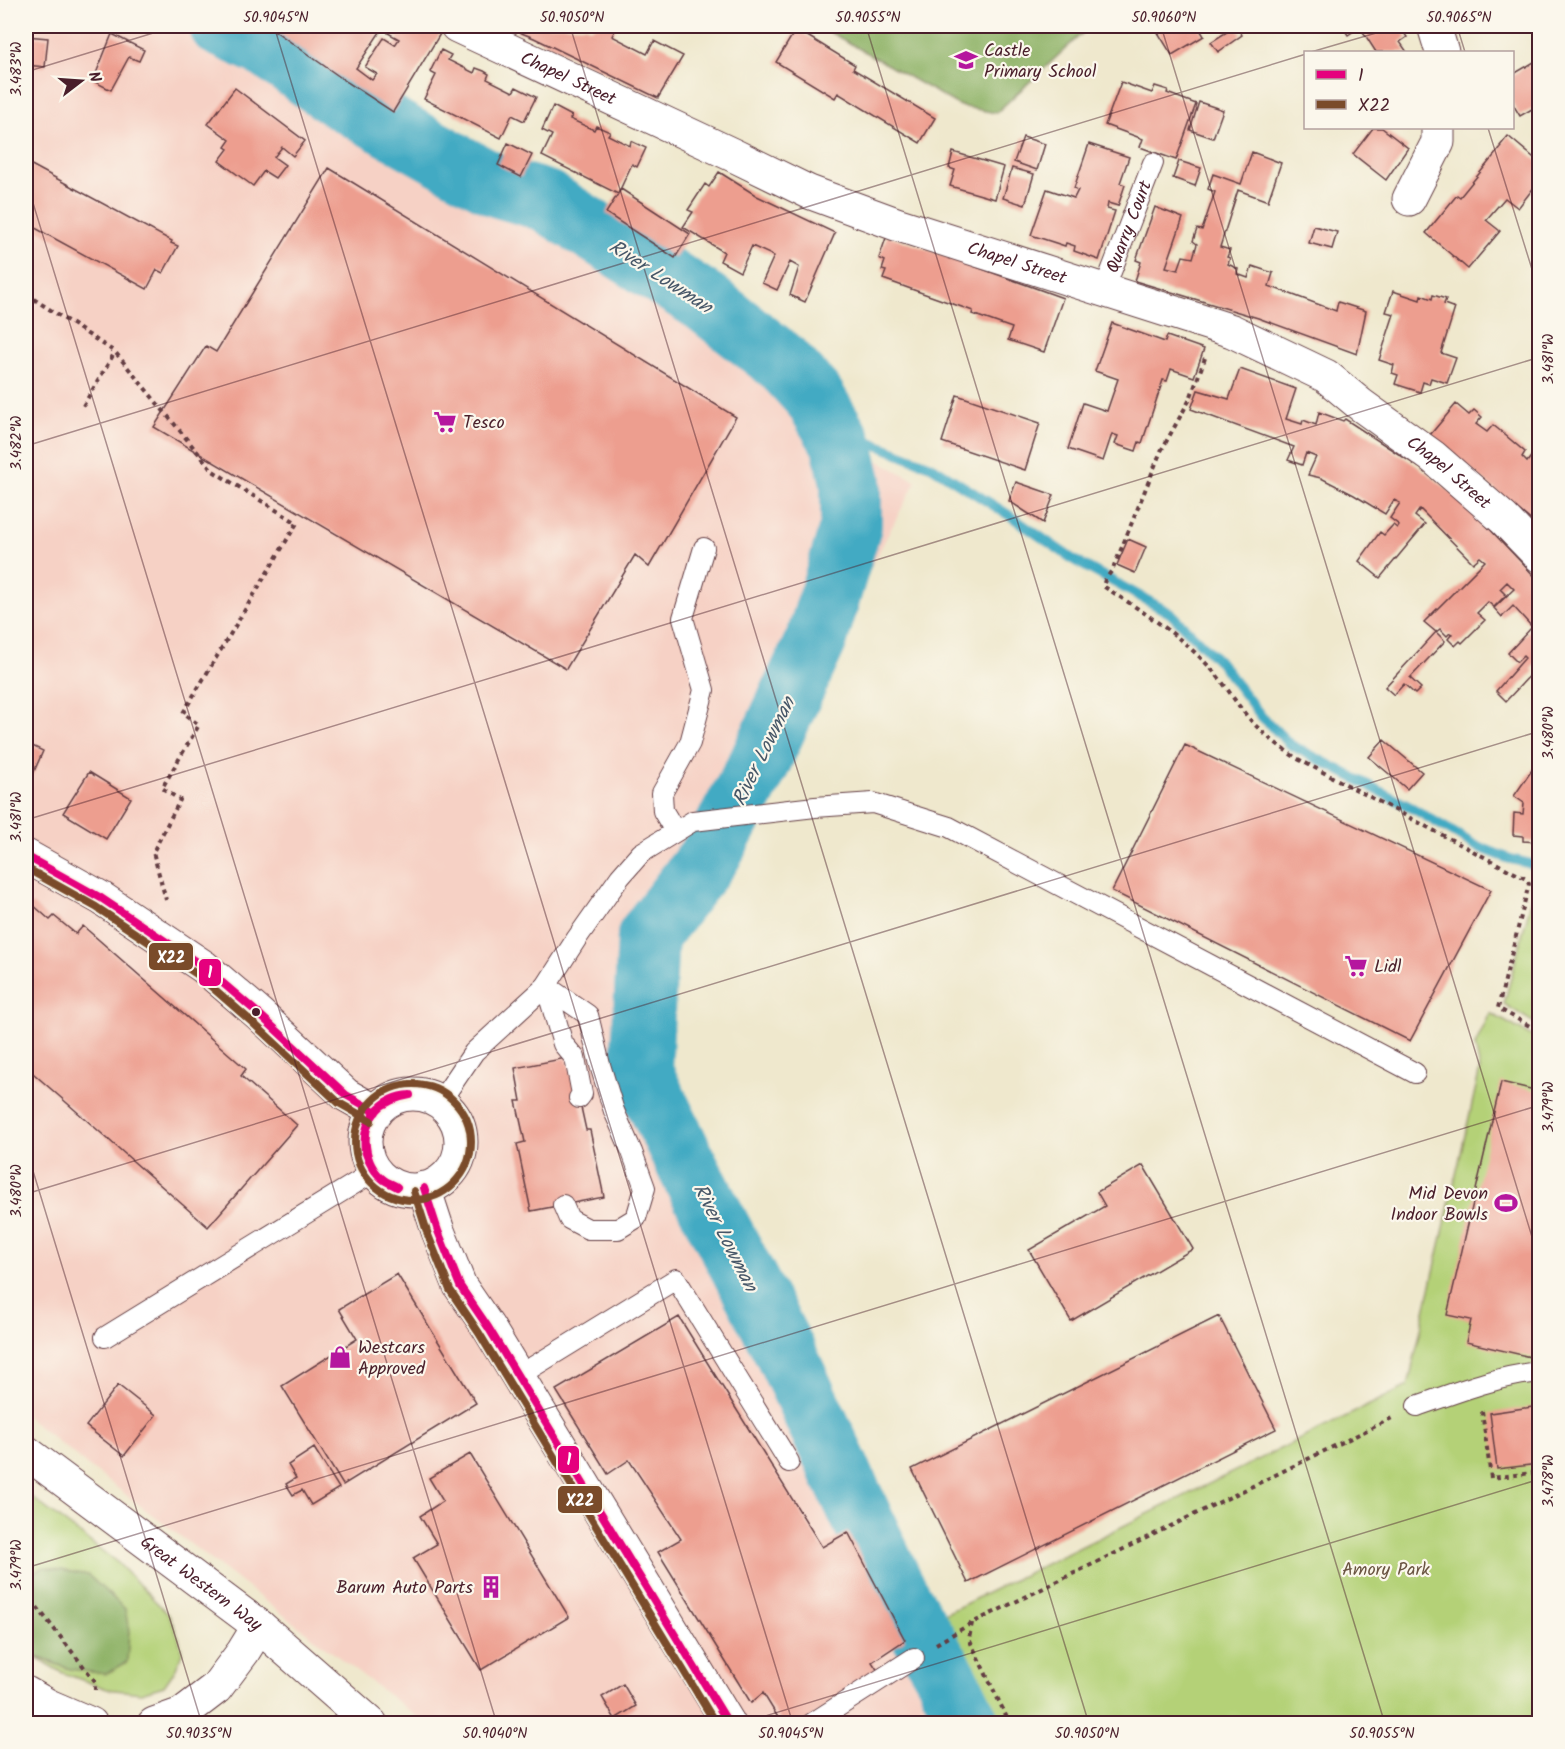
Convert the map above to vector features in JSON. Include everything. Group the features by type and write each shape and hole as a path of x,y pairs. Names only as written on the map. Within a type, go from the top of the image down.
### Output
{"street":[{"name":"Chapel Street","path":"457,26 733,154 809,192 896,225 1232,331 1326,376 1433,458 1504,519 1539,556"},
{"path":"1434,26 1442,51"},
{"path":"1409,199 1438,142 1438,129"},
{"path":"26,856 101,898 204,967 346,1095 376,1112"},
{"path":"414,1094 430,1097 440,1102 452,1114 459,1128 460,1148 455,1164 439,1182 424,1188 407,1190 384,1180 375,1172 366,1151 365,1137 369,1121 376,1112 383,1104 398,1096 414,1094"},
{"path":"424,1188 460,1286 518,1376 729,1724"},
{"name":"Great Western Way","path":"26,1452 259,1626 371,1724"},
{"path":"154,1724 182,1714 216,1688 243,1653 259,1626"},
{"path":"26,1693 49,1706 93,1708"}],"lane":[{"name":"Quarry Court","path":"1104,290 1153,163"},
{"path":"675,831 663,811 662,793 690,743 704,690 683,618 704,548"},
{"path":"440,1102 474,1052 546,986 576,938 640,853 693,821 873,803 949,827 1415,1072"},
{"path":"546,986 563,1044 575,1058 582,1094 579,1098"},
{"path":"546,986 588,1015 614,1112 645,1188 636,1218 618,1229 588,1229 569,1219 563,1205"},
{"path":"105,1337 375,1172"},
{"path":"518,1376 676,1279 789,1462"},
{"path":"1417,1406 1479,1384 1524,1373 1539,1372"},
{"path":"811,1724 914,1658"}],"path":[{"path":"26,294 115,352 213,471 297,523 183,713 199,725 162,788 180,800 153,852 166,900 182,915 166,943"},
{"path":"1215,326 1190,399 1161,451 1113,569 1103,586 1156,621 1185,644 1214,672 1247,716 1269,739 1307,763 1526,879 1529,884 1498,1008 1539,1032"},
{"path":"83,406 115,352"},
{"path":"1479,1384 1491,1478 1539,1472"},
{"path":"951,1635 1417,1406"},
{"path":"26,1593 95,1681 93,1708"},
{"path":"972,1623 969,1639 1010,1724"}],"shaded area":[{"path":"26,26 251,26 413,131 643,270 760,356 807,402 831,448 859,450 916,481 780,741 722,846 677,919 662,967 655,1040 675,1114 982,1723 425,1723 26,1416"}],"green space":[{"name":"Castle Primary School","path":"819,26 1090,26 996,113 960,106"},
{"path":"1540,874 1539,1026 1504,1004"},
{"name":"Amory Park","path":"1490,1013 1539,1040 1539,1723 982,1723 930,1621 1408,1386 1480,1069 1475,1045"},
{"path":"26,1493 118,1563 169,1615 179,1638 182,1653 176,1669 164,1686 141,1693 107,1689 63,1673 32,1656 70,1669 31,1573 26,1575"},
{"path":"45,1567 88,1575 125,1609 129,1631 127,1662 106,1674 70,1669 26,1653 26,1575"}],"building":[{"path":"268,26 384,26 356,68 372,80 377,74 365,67 384,38 395,45 399,39 388,33 393,26 417,26 440,34 393,112"},
{"path":"504,26 585,26 592,29 594,26 617,26 612,36 647,54 654,41 683,56 658,98 534,38"},
{"path":"1143,26 1154,26 1146,31"},
{"path":"1154,26 1198,26 1204,36 1172,55"},
{"path":"1236,26 1242,35 1218,52 1211,42"},
{"path":"1342,26 1399,26 1407,37 1400,42 1406,51 1375,51 1360,27 1348,35"},
{"path":"796,29 855,65 853,69 935,118 920,143 838,93 835,98 776,62"},
{"path":"112,34 144,50 139,61 129,57 111,90 93,81"},
{"path":"26,36 48,38 45,67 26,65"},
{"path":"441,50 451,55 448,60 474,73 476,68 484,71 489,74 487,79 513,92 516,87 536,97 524,121 512,115 501,138 424,99 436,75 430,72"},
{"path":"1539,59 1539,105 1520,116 1514,106 1514,74"},
{"path":"1121,82 1152,93 1155,86 1196,104 1176,160 1140,147 1143,139 1105,125"},
{"path":"235,88 305,141 293,156 282,147 274,157 285,165 275,178 264,171 253,186 219,161 228,149 225,147 230,140 208,124"},
{"path":"1199,102 1223,110 1213,138 1190,130"},
{"path":"553,106 572,116 570,119 594,130 596,126 610,132 608,135 630,146 631,141 646,148 637,167 632,164 618,194 542,156 552,135 542,130"},
{"path":"1372,129 1383,129 1408,148 1386,180 1353,154"},
{"path":"1508,136 1539,162 1539,181 1518,208 1505,198 1486,220 1500,231 1468,269 1426,233 1457,195 1460,197"},
{"path":"1023,137 1045,144 1037,170 1014,162"},
{"path":"508,143 532,155 521,177 498,165"},
{"path":"1089,144 1129,157 1120,183 1125,185 1118,206 1108,203 1107,209 1115,211 1099,260 1074,251 1075,246 1066,243 1065,246 1031,235 1047,189 1074,198 1078,190 1074,188"},
{"path":"953,152 1004,167 995,199 950,186 955,170 949,168"},
{"path":"1252,152 1281,163 1268,201 1238,190 1220,247 1230,250 1227,257 1230,258 1228,264 1238,269 1237,274 1248,278 1252,266 1273,273 1269,286 1336,311 1338,302 1366,311 1357,354 1258,318 1135,281 1141,262 1136,260 1155,207 1183,218 1166,267 1178,270 1183,256 1193,258 1197,244 1193,241 1197,229 1202,230 1215,192 1208,189 1213,174 1241,184"},
{"path":"1179,161 1201,168 1195,186 1173,178"},
{"path":"26,162 172,241 171,243 178,246 163,273 157,270 147,289 26,223"},
{"name":"Tesco","path":"329,168 736,417 649,567 635,555 566,669 154,427 206,346 216,352"},
{"path":"1012,168 1034,174 1025,205 1003,198"},
{"path":"719,172 757,196 835,233 805,302 790,295 799,267 790,262 777,290 762,283 774,256 752,246 740,272 720,261 724,252 683,227 693,212 688,210 705,184 709,187"},
{"path":"621,189 690,234 675,258 606,213"},
{"path":"1314,226 1337,232 1332,249 1309,243"},
{"path":"887,235 1063,298 1044,352 1008,340 1012,328 972,314 973,311 883,279 886,271 882,270 885,261 879,258"},
{"path":"1393,291 1420,300 1421,295 1432,299 1433,295 1446,299 1444,304 1455,308 1441,353 1456,358 1447,383 1431,378 1429,384 1423,382 1420,392 1395,384 1398,375 1392,373 1394,365 1379,360 1394,314 1386,312"},
{"path":"1112,323 1165,342 1167,336 1204,349 1194,377 1171,369 1167,381 1163,380 1142,443 1139,442 1136,451 1115,444 1118,436 1112,434 1103,461 1068,449 1083,403 1107,411 1118,379 1095,371"},
{"path":"1240,369 1296,389 1286,419 1302,424 1303,420 1316,425 1319,412 1343,421 1345,419 1423,470 1465,503 1539,581 1539,660 1531,669 1534,671 1506,701 1496,691 1525,658 1523,656 1517,662 1508,653 1532,627 1513,606 1502,617 1494,608 1514,589 1507,582 1500,589 1506,595 1494,607 1488,602 1477,613 1485,620 1462,643 1460,641 1455,646 1448,639 1452,634 1447,636 1440,629 1436,632 1424,622 1485,561 1480,557 1473,563 1420,509 1415,516 1425,524 1380,578 1359,561 1380,532 1384,535 1393,525 1397,528 1399,525 1390,518 1400,503 1394,500 1385,514 1321,478 1308,475 1316,457 1306,453 1302,465 1288,460 1294,447 1191,409 1198,390 1229,399"},
{"path":"957,395 1040,423 1025,470 942,442"},
{"path":"1456,404 1469,415 1474,410 1482,417 1476,424 1487,432 1493,425 1498,429 1525,452 1522,457 1527,462 1536,450 1539,452 1539,527 1430,435"},
{"path":"1016,482 1054,495 1043,523 1009,501"},
{"path":"1128,539 1146,547 1135,573 1117,565"},
{"path":"1436,632 1445,641 1410,678 1421,688 1415,694 1404,684 1394,695 1385,687"},
{"path":"1384,740 1422,772 1407,789 1369,757"},
{"path":"26,743 43,751 29,783 26,781"},
{"name":"Lidl","path":"1185,745 1491,890 1410,1041 1112,891"},
{"path":"1539,760 1539,842 1523,841 1523,836 1513,835 1514,813 1523,814 1524,803 1514,796"},
{"path":"89,772 131,798 106,839 63,813"},
{"path":"32,904 50,920 54,916 76,934 83,926 246,1069 241,1076 297,1125 208,1227 26,1067 26,911"},
{"path":"566,1058 577,1089 586,1130 590,1130 604,1197 531,1211 517,1144 525,1142 516,1101 521,1101 515,1068"},
{"name":"Mid Devon Indoor Bowls","path":"1501,1082 1539,1091 1539,1359 1466,1342 1471,1320 1447,1315"},
{"path":"1143,1165 1193,1249 1071,1321 1029,1250 1105,1206 1097,1192"},
{"path":"397,1274 476,1403 343,1485 282,1386 357,1339 339,1309"},
{"path":"1219,1316 1276,1429 968,1583 912,1469"},
{"path":"679,1317 822,1547 848,1532 905,1640 872,1662 880,1674 801,1724 782,1724 763,1693 751,1703 658,1552 681,1539 629,1460 608,1474 556,1390"},
{"path":"118,1385 156,1415 124,1456 86,1426"},
{"path":"1539,1406 1539,1464 1497,1469 1490,1413"},
{"path":"314,1448 339,1488 311,1505 302,1490 293,1495 286,1484 296,1478 288,1465"},
{"name":"Barum Auto Parts","path":"470,1454 569,1617 481,1670 413,1558 437,1544 420,1516 443,1501 429,1478"},
{"path":"623,1684 636,1706 615,1719 602,1697"}],"waterway":[{"name":"River Lowman","path":"220,26 262,45 339,98 458,165 499,187 546,201 705,302 783,363 814,397 841,442 851,481 851,525 817,638 759,764 711,854 648,936 641,1070 689,1169 784,1350 893,1585 947,1678 969,1724"},
{"path":"841,442 860,438 931,466 1012,517 1074,560 1170,613 1218,660 1262,717 1291,745 1414,809 1476,846 1510,859 1540,866"}],"transit line":[{"name":"1","path":"26,856 101,898 204,967 259,1014 346,1095 376,1112"},
{"name":"X22","path":"26,868 96,907 198,975 339,1103 371,1121"},
{"name":"X22","path":"413,1084 435,1088 454,1101 467,1120 471,1142 467,1164 454,1183 435,1196 413,1200 391,1196 372,1183 359,1164 355,1142 359,1120 372,1101 391,1088 413,1084"},
{"name":"1","path":"375,1171 365,1150 366,1129 370,1120 382,1105 400,1096 410,1095"},
{"name":"1","path":"397,1187 384,1180 372,1166 366,1147 367,1128 376,1111 383,1105 410,1095"},
{"name":"1","path":"424,1188 460,1286 488,1327 729,1724"},
{"name":"X22","path":"414,1191 428,1235 450,1290 479,1333 716,1724"}],"place":[{"name":"Castle Primary School","path":"966,60"},
{"name":"Tesco","path":"445,422"},
{"name":"Lidl","path":"1356,966"},
{"name":"Mid Devon Indoor Bowls","path":"1506,1203"},
{"name":"Westcars Approved","path":"340,1357"},
{"name":"Barum Auto Parts","path":"491,1587"}]}
